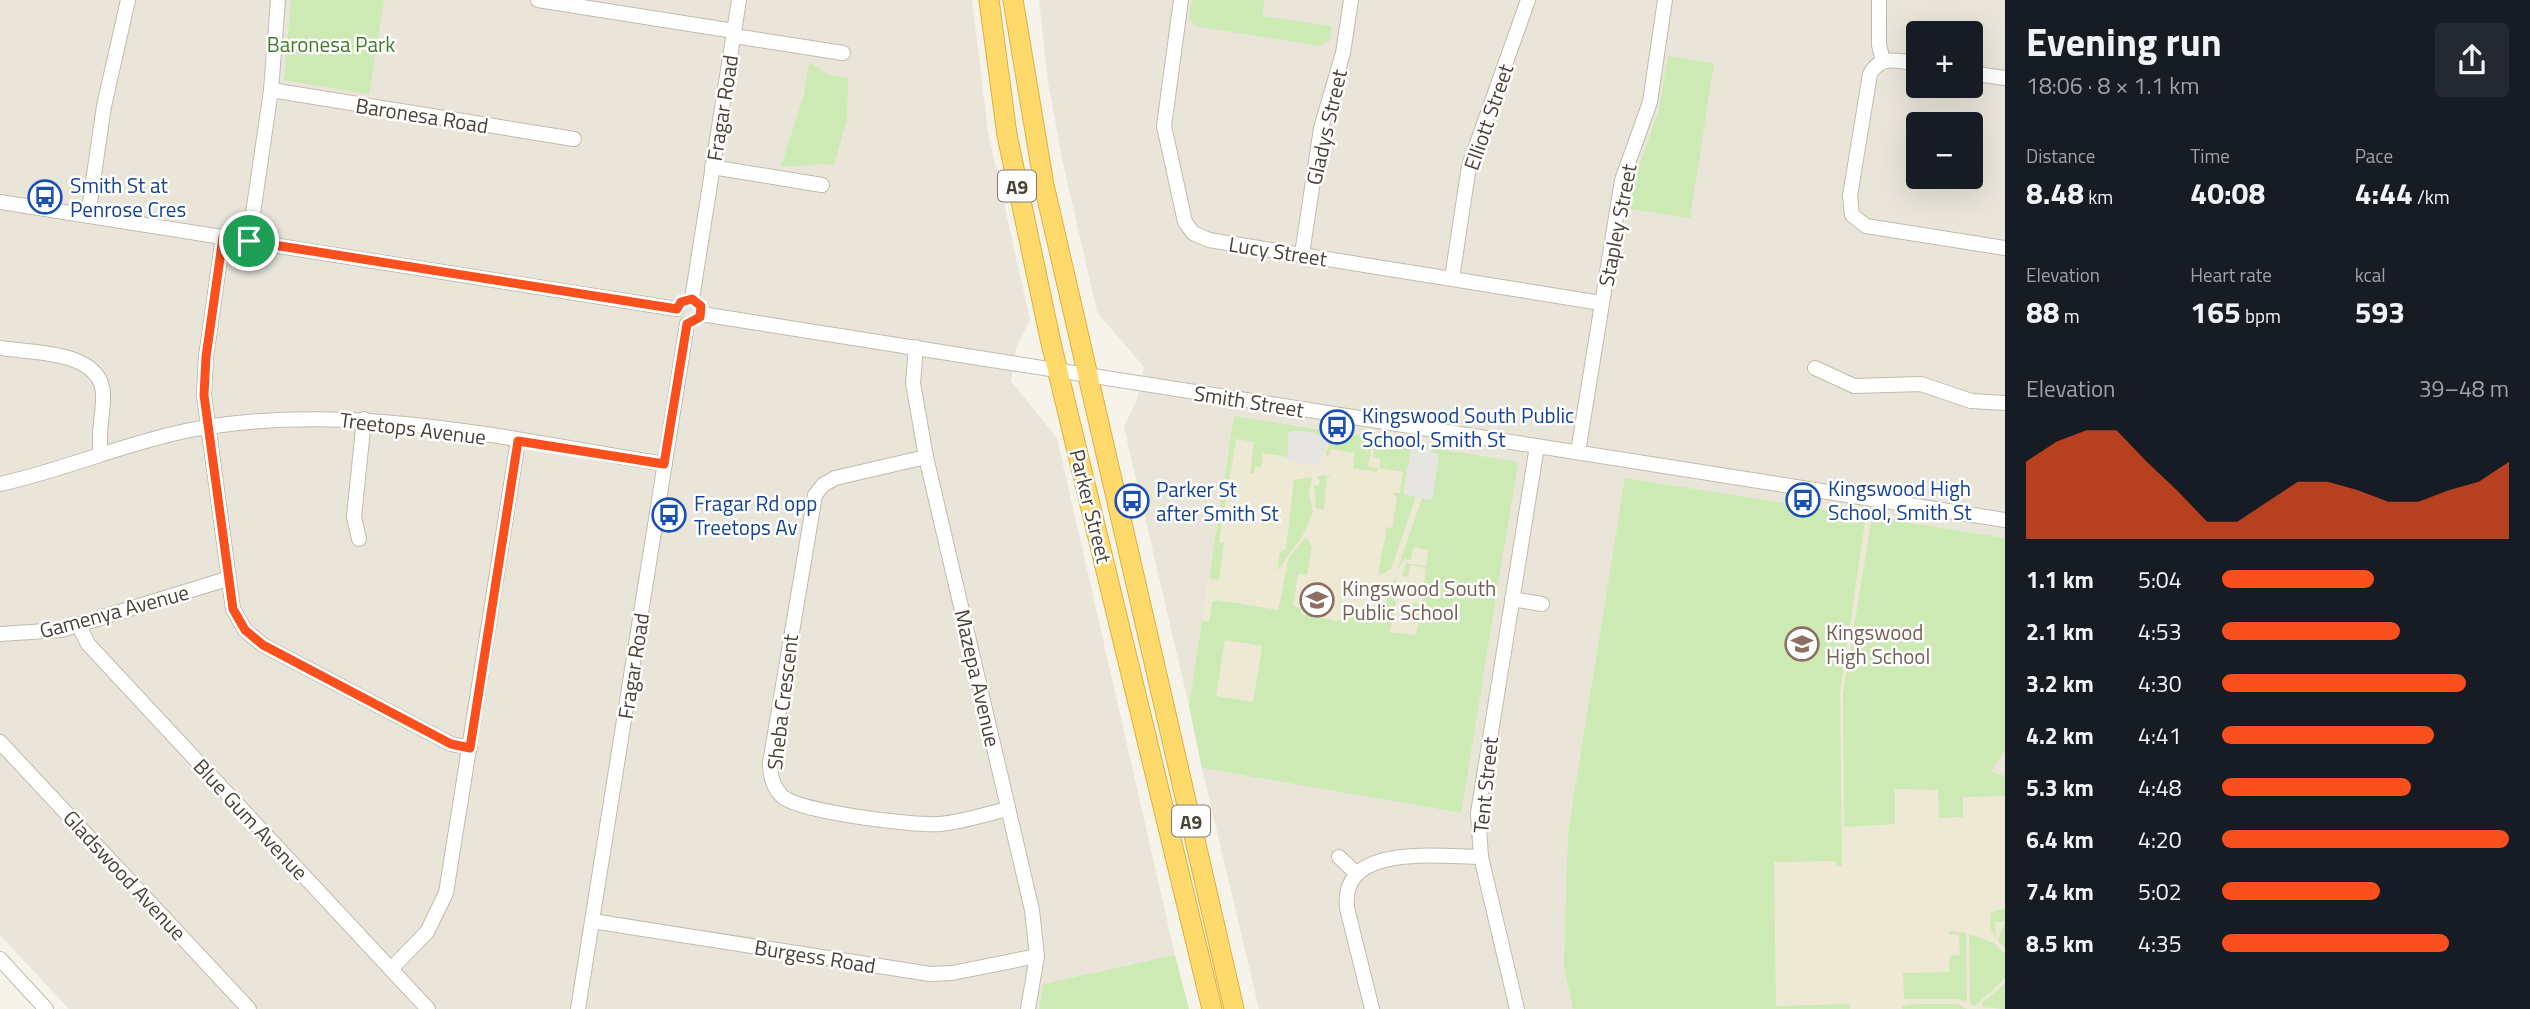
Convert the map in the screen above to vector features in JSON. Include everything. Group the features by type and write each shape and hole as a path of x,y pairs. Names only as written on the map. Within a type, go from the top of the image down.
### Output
{"highway":[{"name":"Parker Street","path":"989,0 1007,135 1058,370 1212,1009"},
{"name":"Parker Street","path":"1013,0 1041,172 1234,1009"}],"street":[{"path":"88,216 104,106 128,0"},
{"path":"249,241 271,90 278,0"},
{"path":"538,0 844,53"},
{"name":"Fragar Road","path":"692,299 739,0"},
{"name":"Lucy Street","path":"1181,0 1163,117 1185,222 1193,233 1203,239 1601,303"},
{"name":"Gladys Street","path":"1302,254 1321,128 1343,53 1351,0"},
{"name":"Elliott Street","path":"1452,278 1469,166 1528,0"},
{"name":"Stapley Street","path":"1578,452 1622,180 1650,102 1665,0"},
{"path":"1879,0 1879,45 1883,61"},
{"path":"1906,63 1883,61 1874,68 1868,79 1850,196 1852,215 1866,226 2005,248"},
{"path":"1983,75 2005,78"},
{"name":"Baronesa Road","path":"271,90 574,139"},
{"path":"712,167 822,185"},
{"path":"0,202 677,309"},
{"path":"223,237 204,377 227,579 236,615 256,641 451,744 470,748"},
{"path":"692,299 699,303 701,314 695,323 687,324 678,317 677,309 681,302 692,299"},
{"name":"Smith Street","path":"701,314 2005,520"},
{"name":"Fragar Road","path":"578,1009 687,324"},
{"name":"Mazepa Avenue","path":"916,347 913,383 926,457 1032,910 1037,956 1028,1009"},
{"path":"0,348 72,359 94,372 103,392 98,431 101,454"},
{"path":"1815,368 1854,386 1921,384 1970,401 2005,403"},
{"name":"Treetops Avenue","path":"0,484 101,454 208,428 288,419 364,419 664,464"},
{"path":"359,539 354,517 364,419"},
{"path":"391,969 427,932 443,903 518,441"},
{"name":"Tent Street","path":"1517,1009 1481,857 1479,803 1537,446"},
{"name":"Sheba Crescent","path":"926,457 835,478 823,485 815,495 772,749 771,775 779,792 795,804 913,824 946,823 1008,809"},
{"name":"Gamenya Avenue","path":"0,634 23,635 79,626 227,579"},
{"path":"1512,600 1542,604"},
{"name":"Blue Gum Avenue","path":"79,626 88,645 428,1009"},
{"name":"Gladswood Avenue","path":"0,742 249,1009"},
{"path":"1339,857 1356,873"},
{"path":"1372,1009 1347,908 1347,892 1356,873 1380,860 1481,857"},
{"name":"Burgess Road","path":"592,921 930,974 952,974 1037,956"},
{"path":"0,960 46,1009"}],"shaded area":[{"path":"0,0 972,0 988,132 1030,320 1016,347 1011,381 1057,438 1175,955 1043,984 1039,1009 69,1009 0,935"},
{"path":"1039,0 2005,0 2005,1009 1259,1009 1202,768 1461,813 1234,416 1189,706 1124,427 1137,400 1144,367 1097,312 1063,163 1048,82"},
{"name":"Kingswood South Public School","path":"1234,416 1453,451 1398,802 1202,768 1189,706"},
{"path":"1312,432 1329,440 1318,466 1288,461 1288,433"},
{"path":"1411,449 1439,454 1432,500 1403,494"},
{"name":"Kingswood High School","path":"1625,478 2005,538 2005,750 1991,772 2005,776 2005,1009 1573,1009 1564,966 1568,833"}],"green space":[{"name":"Baronesa Park","path":"291,0 384,0 369,94 284,80"},
{"path":"1192,0 1264,0 1263,16 1331,26 1330,40 1319,46 1195,26 1189,18"},
{"path":"1668,56 1714,63 1690,218 1629,209 1633,182 1659,110"},
{"path":"809,62 829,75 848,78 847,119 834,165 781,166 804,95"},
{"path":"1234,416 1327,431 1321,438 1304,431 1288,433 1288,457 1263,453 1261,467 1255,467 1254,474 1250,473 1254,442 1236,439 1219,542 1224,543 1219,580 1209,578"},
{"path":"1335,432 1373,438 1368,466 1378,468 1377,472 1353,468 1355,453 1331,449 1329,456 1325,455"},
{"path":"1376,439 1425,447 1423,451 1411,450 1403,494 1416,497 1391,569 1378,576 1387,527 1392,528 1397,497 1392,493 1400,493 1403,472 1379,468 1381,459 1373,457"},
{"path":"1432,448 1518,462 1461,813 1202,768 1189,706 1202,621 1209,622 1212,602 1217,600 1278,610 1289,557 1306,537 1312,547 1307,575 1298,574 1293,606 1301,608 1300,614 1338,621 1347,618 1352,610 1372,613 1383,608 1396,575 1393,598 1396,603 1390,632 1416,635 1419,620 1407,618 1405,610 1412,610 1412,604 1405,602 1421,604 1426,568 1410,565 1408,577 1402,576 1406,563 1426,566 1428,550 1413,547 1411,560 1404,559 1396,573 1422,498 1431,500 1439,454 1431,452","holes":["1225,640 1262,646 1253,702 1216,696"]},
{"path":"1312,477 1309,496 1313,512 1303,535 1277,571 1280,553 1286,549 1294,480"},
{"path":"1316,477 1332,477 1327,478 1324,509 1340,512 1316,508 1314,485 1319,486 1320,480"},
{"path":"1625,478 1866,516 1840,692 1842,866 1836,866 1836,861 1774,862 1776,1006 1850,1004 1850,1009 1573,1009 1564,966 1568,833"},
{"path":"1872,517 2005,538 2005,750 1991,772 2005,776 2005,796 1963,797 1963,817 1939,818 1938,790 1895,789 1895,824 1844,827 1843,693"},
{"path":"2005,909 2005,922 1995,922 1996,939 1990,927 1991,913"},
{"path":"2005,922 2005,948 1998,941"},
{"path":"1949,931 1966,933 1967,1002 1957,999 1904,999 1903,973 1952,972 1949,971 1950,956 1960,955 1959,935 1949,934"},
{"path":"1969,934 1994,943 2005,954 2005,978 1975,1006 1970,1004"},
{"path":"1175,955 1189,1009 1039,1009 1043,984"},
{"path":"2005,983 2005,1009 1982,1007 1982,1003"},
{"path":"1957,1004 1967,1009 1902,1009 1902,1006"}],"place":[{"name":"Smith St at Penrose Cres","path":"45,197"},
{"name":"Kingswood South Public School, Smith St","path":"1337,427"},
{"name":"Kingswood High School, Smith St","path":"1803,500"},
{"name":"Parker St after Smith St","path":"1132,501"},
{"name":"Fragar Rd opp Treetops Av","path":"669,515"},
{"name":"Kingswood South Public School","path":"1317,600"},
{"name":"Kingswood High School","path":"1802,644"}],"route":[{"path":"223,237 249,241 677,309 681,302 688,299 701,306 700,317 695,323 687,324 664,464 518,441 470,748 451,744 256,641 245,630 233,609 224,561 204,386 223,237"}]}
